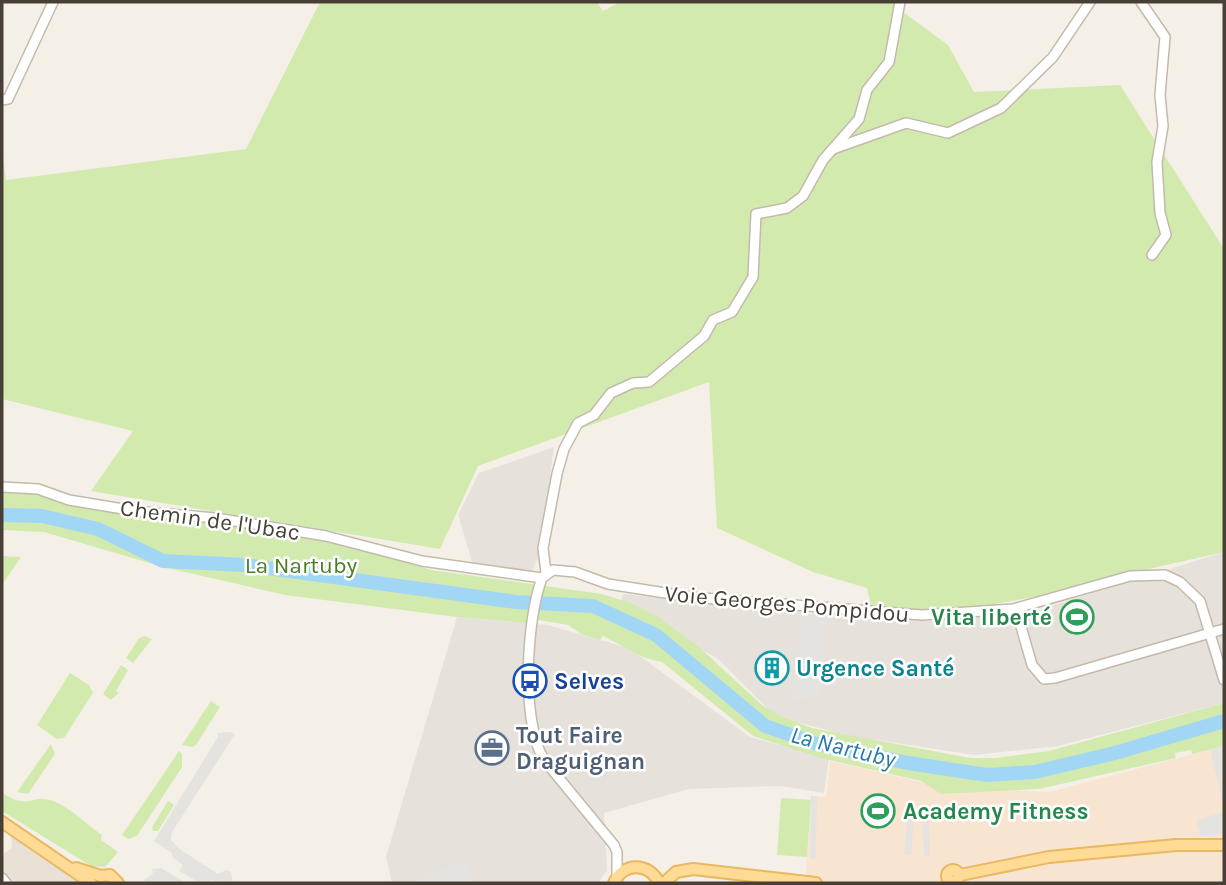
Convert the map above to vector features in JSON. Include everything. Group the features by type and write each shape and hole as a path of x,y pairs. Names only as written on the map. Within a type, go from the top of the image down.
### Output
{"main road":[{"path":"2,822 96,881 110,875 118,883"},
{"path":"950,880 1049,857 1209,843 1224,839"},
{"path":"1209,843 1224,845"},
{"path":"615,880 628,868 638,867 650,871 661,883 673,873 686,869 817,883"}],"street":[{"path":"2,100 8,99 52,2"},
{"path":"638,867 617,852 536,746 530,722 532,623 542,578 543,548 564,449 578,423 594,415 611,393 633,383 649,382 704,335 713,320 732,312 753,277 756,214 787,208 803,196 832,150 859,119 867,90 889,62 900,2"},
{"path":"832,150 906,123 948,133 1001,108 1053,57 1090,2"},
{"path":"1141,2 1165,37 1160,95 1163,125 1157,162 1160,213 1167,235 1152,255"},
{"name":"Chemin de l'Ubac","path":"2,487 38,489 69,500 135,511 216,518 326,536 422,561 542,578"},
{"name":"Voie Georges Pompidou","path":"542,578 553,570 575,572 608,584 691,597 877,614 930,615 1016,609 1130,576 1165,575 1180,582 1200,600 1212,632 1224,680"},
{"path":"1016,609 1032,665 1044,679 1058,678 1224,629"},
{"path":"615,880 617,852"},
{"path":"2,878 6,883"}],"shaded area":[{"path":"554,447 540,554 532,571 473,565 458,515 479,473"},
{"path":"1224,552 1224,703 1058,746 974,755 851,736 776,717 718,659 620,603 623,594 794,613 927,621 1032,612"},
{"path":"658,596 730,605 730,609 657,599"},
{"path":"787,610 806,612 806,616 835,614 834,618 827,619 820,696 791,701 803,616 787,614"},
{"path":"457,617 547,625 629,648 750,737 829,758 824,793 780,786 689,789 604,813 607,870 598,883 392,883 386,857"},
{"path":"217,733 235,734 172,832 171,840 181,850 218,874 226,870 231,872 233,883 218,883 214,880 200,883 179,871 183,865 172,857 172,853 154,841 218,737"},
{"path":"1224,746 1224,883 805,883 812,796 826,797 830,761 942,787 1049,792"},
{"path":"1224,746 1224,807 1210,750"},
{"path":"811,796 817,796 816,858 810,859"},
{"path":"909,804 915,805 911,855 904,854"},
{"path":"922,808 928,808 930,855 924,856"},
{"path":"1224,812 1224,833 1201,837 1196,820"},
{"path":"11,836 84,883 2,883 2,855 12,848"},
{"path":"467,861 474,883 404,883"},
{"path":"161,868 186,883 146,883 144,879 153,874 152,869"}],"green space":[{"path":"320,2 597,2 603,11 620,2 896,2 895,6 948,45 974,92 1120,85 1224,249 1224,552 1095,581 1051,594 966,609 929,611 871,606 867,588 813,572 717,528 709,382 478,466 440,549 91,491 133,431 2,399 2,151 6,180 246,149"},
{"name":"La Nartuby","path":"2,491 35,492 326,536 431,570 602,594 631,603 658,617 698,646 762,705 783,717 812,728 970,758 996,758 1049,751 1224,703 1224,746 1192,754 1191,750 1175,753 1176,758 1039,789 941,794 921,781 821,758 753,736 662,662 645,658 603,636 600,640 581,634 568,625 539,620 526,623 457,617 285,595 163,567 44,532 2,530"},
{"path":"2,556 21,557 2,585"},
{"path":"144,636 152,639 133,663 126,658 139,638"},
{"path":"121,665 128,670 116,691 119,693 111,700 103,694"},
{"path":"70,673 89,685 93,693 64,738 57,739 37,725"},
{"path":"211,701 220,707 196,745 182,745"},
{"path":"51,744 55,754 28,794 17,792"},
{"path":"179,751 182,754 182,767 137,836 128,839 122,835"},
{"path":"2,793 18,801 43,799 57,803 102,835 101,840 118,852 105,867 91,866 2,811"},
{"path":"781,798 811,800 807,857 777,855"},
{"path":"168,801 174,805 158,831 153,831 152,827"}],"waterway":[{"name":"La Nartuby","path":"2,515 42,516 98,529 163,561 245,565 516,602 593,606 656,635 765,726 817,744 908,763 987,775 1035,772 1115,753 1224,721"}],"place":[{"name":"Vita liberté","path":"1077,617"},
{"name":"Urgence Santé","path":"772,668"},
{"name":"Selves","path":"530,681"},
{"name":"Tout Faire Draguignan","path":"492,748"},
{"name":"Academy Fitness","path":"878,811"}]}
